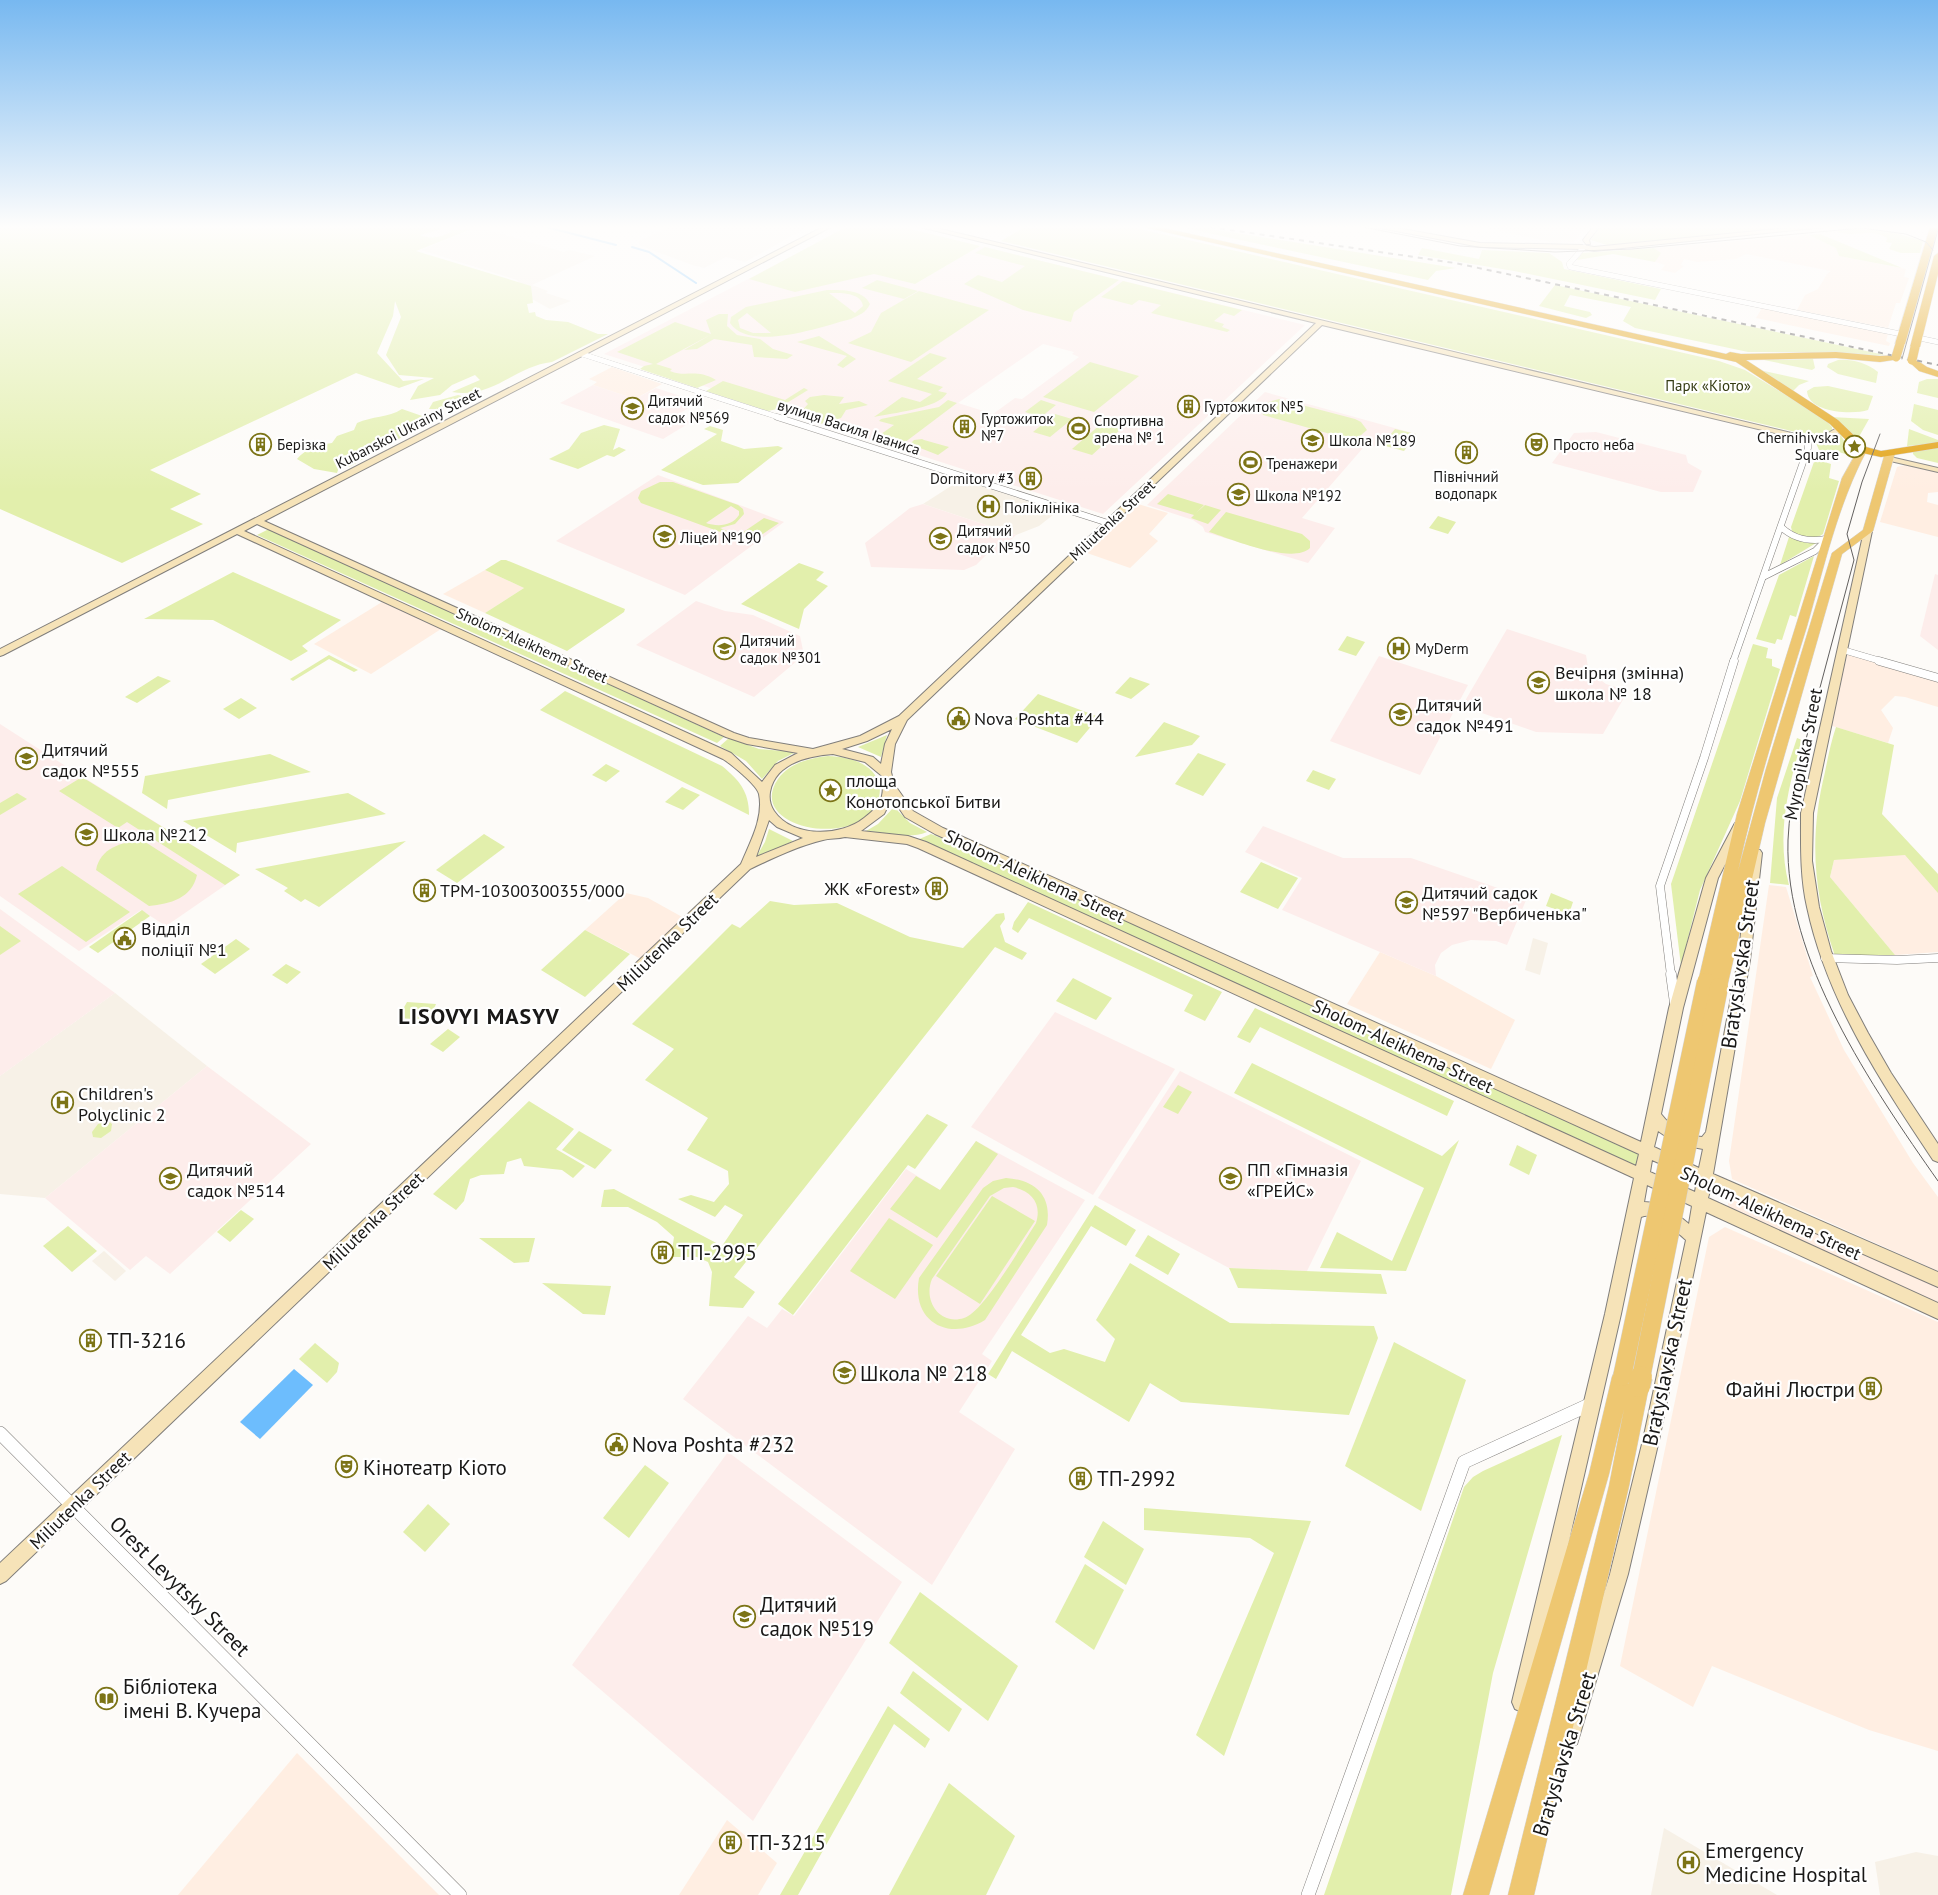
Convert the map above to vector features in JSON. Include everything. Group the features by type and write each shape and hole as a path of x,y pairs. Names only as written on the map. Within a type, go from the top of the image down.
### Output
{"highway":[{"path":"1544,315 1740,359 1836,355 1892,358 1913,362 1938,374"},
{"path":"1550,315 1740,359 1839,426 1852,442 1862,450 1889,455 1938,445"},
{"path":"1892,358 1908,315"},
{"path":"1913,362 1924,315"}],"main road":[{"name":"Bratyslavska Street","path":"1521,1895 1619,1486 1631,1382 1712,984 1737,898 1751,818 1823,541 1847,478 1862,450"},
{"name":"Myropilska Street","path":"1868,531 1889,455"},
{"path":"1823,541 1834,546 1839,551 1868,531"},
{"name":"Bratyslavska Street","path":"1751,818 1839,551"},
{"name":"Bratyslavska Street","path":"1479,1884 1599,1474 1631,1382"}],"street":[{"name":"Kubanskoi Ukrainy Street","path":"0,653 239,532 657,315"},
{"path":"1293,315 1804,438 1831,436 1838,430 1839,426"},
{"path":"1788,315 1900,340"},
{"name":"Miliutenka Street","path":"816,751 850,745 871,737 903,718 1321,322"},
{"path":"1917,343 1938,342"},
{"name":"вулиця Василя Іваниса","path":"582,354 1108,523"},
{"name":"Bratyslavska Street","path":"1676,1008 1660,886 1704,758 1724,688 1765,576 1808,448 1808,442 1804,438"},
{"path":"1889,455 1938,470"},
{"name":"Sholom-Aleikhema Street","path":"258,521 730,735 747,740 816,751"},
{"path":"1781,527 1792,537 1823,541"},
{"name":"Myropilska Street","path":"1868,531 1807,813 1808,879 1826,958 1876,1063 1938,1156"},
{"name":"Sholom-Aleikhema Street","path":"239,532 726,756 744,769 764,791"},
{"path":"1765,576 1815,551 1823,541"},
{"path":"1843,650 1938,678"},
{"name":"Miliutenka Street","path":"885,773 890,744 903,718"},
{"path":"816,751 853,752 870,759 885,773 890,787 888,801 880,814 866,825 847,832 822,836 803,834 786,828 774,819 766,808 764,791 769,779 778,768 792,759 816,751"},
{"name":"Sholom-Aleikhema Street","path":"890,787 900,804 924,824 1938,1280"},
{"name":"Miliutenka Street","path":"746,866 763,823 766,808"},
{"name":"Bratyslavska Street","path":"1479,1884 1613,1314 1676,1008 1712,878 1751,818"},
{"name":"Bratyslavska Street","path":"1521,1895 1619,1574 1651,1440 1706,1177 1746,951 1752,899 1751,818"},
{"name":"Sholom-Aleikhema Street","path":"847,832 908,840 922,845 1938,1311"},
{"name":"Miliutenka Street","path":"0,1575 746,866 774,853 822,836"},
{"path":"1826,958 1897,960 1938,958"},
{"path":"1654,1116 1662,1128 1687,1142 1705,1143 1713,1134"},
{"path":"1632,1215 1638,1209 1650,1208 1677,1223 1694,1238"},
{"path":"1308,1895 1464,1462 1591,1404"},
{"name":"Orest Levytsky Street","path":"0,1433 460,1895"}],"shaded area":[{"path":"678,315 1266,315 1305,325 1103,514 604,354","holes":["1043,344 1074,352 1072,354 1079,357 1022,399 1015,398 993,414 958,403"]},
{"path":"1758,315 1798,315 1888,334 1886,341 1890,343 1889,346 1756,318"},
{"path":"1824,315 1892,315 1888,328"},
{"path":"612,367 662,384 635,399 593,385 597,382 589,379"},
{"name":"Дитячий садок №569","path":"593,385 635,399 656,388 699,402 675,416 691,422 663,439 560,403"},
{"path":"1265,392 1416,434 1404,451 1382,445 1363,448 1302,518 1335,528 1308,563 1205,532 1203,527 1193,520 1147,505"},
{"path":"1596,432 1686,455 1688,463 1702,471 1693,492 1661,492 1552,463 1574,433"},
{"path":"1905,465 1938,472 1938,492 1928,493 1927,502 1938,505 1938,537 1880,522 1897,467"},
{"name":"Ліцей №190","path":"658,475 784,522 685,595 556,541"},
{"name":"Поліклініка","path":"962,479 1058,511 1039,526 1016,535 923,504"},
{"name":"Дитячий садок №50","path":"923,504 1016,535 996,554 988,553 976,565 964,570 871,567 865,543 910,508"},
{"path":"1138,504 1168,513 1149,534 1158,541 1130,568 1087,553"},
{"path":"485,570 524,588 485,613 443,594"},
{"path":"1935,574 1938,575 1938,650 1920,636"},
{"name":"Дитячий садок №301","path":"696,601 725,611 753,615 800,636 804,655 754,697 636,645"},
{"path":"382,602 441,629 371,674 314,644"},
{"name":"Вечірня (змінна) школа № 18","path":"1507,629 1586,655 1588,667 1594,675 1606,684 1628,691 1603,734 1536,732 1462,706"},
{"path":"1848,652 1938,679 1938,707 1905,697 1895,696 1881,710 1893,728 1888,743 1829,725"},
{"name":"Дитячий садок №491","path":"1379,656 1468,685 1420,775 1330,741"},
{"name":"Школа №212","path":"0,724 240,875 166,926 141,910 79,951 0,896"},
{"name":"Дитячий садок №597 \"Вербиченька\"","path":"1263,826 1343,858 1411,858 1527,898 1507,945 1496,941 1471,940 1452,945 1441,953 1435,965 1436,976 1282,910 1302,878 1245,852"},
{"path":"1911,852 1938,881 1938,952 1895,955 1830,877 1834,860"},
{"path":"1769,885 1786,887 1813,976 1810,977 1844,1050 1913,1163 1938,1197 1938,1271 1732,1179 1729,1161"},
{"path":"626,893 648,898 684,918 641,959 585,930"},
{"path":"0,909 115,993 0,1076"},
{"path":"1533,938 1548,943 1540,975 1525,970"},
{"path":"1380,952 1436,976 1515,1020 1491,1069 1347,1004"},
{"path":"115,993 207,1066 45,1198 0,1194 0,1076"},
{"path":"1055,1012 1175,1069 1093,1195 971,1127"},
{"name":"Дитячий садок №514","path":"207,1066 311,1144 170,1274 146,1256 130,1270 45,1198"},
{"name":"ПП «Гімназія «ГРЕЙС»","path":"1180,1071 1361,1161 1307,1271 1229,1268 1098,1198"},
{"name":"Школа № 218","path":"976,1141 1085,1200 982,1354 992,1361 959,1412 1015,1449 932,1585 683,1399 748,1316 767,1328 782,1309 794,1316 906,1169 940,1190"},
{"path":"1731,1194 1938,1287 1938,1306 1727,1208"},
{"path":"1725,1227 1938,1322 1938,1751 1869,1730 1712,1666 1693,1707 1620,1666 1709,1237"},
{"path":"104,1251 126,1271 115,1281 92,1261"},
{"name":"Дитячий садок №519","path":"728,1452 902,1582 753,1821 572,1665"},
{"path":"297,1753 439,1895 178,1895"},
{"path":"727,1820 777,1863 758,1895 679,1895"},
{"name":"Emergency Medicine Hospital","path":"1664,1828 1777,1895 1651,1895"},
{"name":"Emergency Medicine Hospital","path":"1916,1852 1938,1856 1938,1895 1880,1895 1875,1862"}],"green space":[{"path":"0,315 393,315 377,353 403,381 424,379 399,388 356,373 150,470 201,494 170,509 203,524 122,563 0,509"},
{"path":"400,315 536,315 546,320 568,322 598,334 608,334 552,362 527,369 480,391 467,393 452,392 480,380 475,375 452,385 440,395 410,400 418,386 434,378 399,375 386,355"},
{"path":"716,315 728,315 727,326 737,335 760,339 773,349 793,355 787,359 754,357 752,345 714,339 697,349 684,350 712,334 656,364 672,369 670,371 676,373 709,376 716,380 697,388 640,369 653,364 617,352 675,322 711,334 706,320"},
{"path":"744,315 738,320 740,328 753,333 771,333 750,315 858,315 806,331 770,337 753,336 740,332 730,323 731,317"},
{"path":"880,315 981,315 911,362 848,343 871,332"},
{"path":"1045,315 1073,315 1071,322"},
{"path":"1161,315 1221,315 1214,321 1224,324 1222,327 1230,330 1227,332"},
{"name":"Парк «Кіото»","path":"1311,315 1519,315 1719,361 1745,370 1825,419 1832,427 1832,431 1823,435 1808,435"},
{"path":"1576,315 1591,315 1586,318"},
{"path":"1626,315 1698,315 1885,355 1872,356 1835,352 1748,352 1635,328 1623,321"},
{"path":"819,336 856,359 843,368 837,365 847,356 797,342"},
{"path":"930,353 947,358 917,379 943,387 938,391 947,393 934,403 924,407 874,417 902,397 920,402 932,394 888,381"},
{"path":"1813,359 1815,368 1812,370 1764,360"},
{"path":"1838,360 1864,364 1878,372 1876,383 1838,374 1827,367 1828,364"},
{"path":"1090,362 1139,376 1094,412 1043,397"},
{"path":"1755,369 1809,381 1799,385 1793,391"},
{"path":"1927,379 1938,379 1938,398 1917,393 1919,382"},
{"path":"723,381 785,400 804,388 808,390 777,409 768,411 706,391"},
{"path":"1828,386 1873,396 1868,410 1861,412 1832,411 1815,404 1809,398 1807,391 1814,387"},
{"path":"458,395 465,397 463,404 445,409 429,409 433,402"},
{"path":"824,395 844,397 839,404 859,401 868,405 846,410 841,418 820,424 800,413 808,404 805,401 810,397"},
{"path":"1279,399 1355,419 1361,422 1367,430 1360,436 1348,439 1263,415 1260,407 1261,404"},
{"path":"948,400 957,403 896,449 871,441 894,425 879,421 881,419 939,407"},
{"path":"1041,400 1056,405 1041,417 1025,412"},
{"path":"1914,404 1938,410 1938,435 1923,430 1911,421"},
{"path":"402,409 425,417 413,422 416,424 411,432 349,467 339,467 337,473 314,469 297,459 308,450 332,443 337,436 354,430 357,423 391,414"},
{"path":"1055,414 1072,419 1050,437 1033,432"},
{"path":"1831,417 1869,419 1856,442 1843,425"},
{"path":"1101,424 1121,429 1092,455 1072,449"},
{"path":"604,425 620,429 613,450 619,447 626,450 614,457 607,455 578,469 549,459 569,449 581,433"},
{"path":"710,426 723,430 721,441 744,449 778,446 783,448 738,483 703,485 661,470 717,434 704,429"},
{"path":"1395,429 1416,434 1404,451 1382,445"},
{"path":"1909,429 1938,440 1938,443 1907,446"},
{"path":"1841,435 1845,443 1845,454 1839,452 1837,455 1819,450 1815,441 1834,439"},
{"path":"922,439 949,447 938,455 910,444 914,440"},
{"path":"1938,448 1938,463 1917,458 1913,454 1913,452"},
{"path":"1815,459 1831,464 1829,478 1839,481 1823,534 1812,538 1792,531 1791,527"},
{"path":"660,482 673,482 738,505 743,509 744,514 735,524 720,528 727,531 723,533 641,503 638,498 641,491","holes":["731,506 739,511 736,519 729,523 720,525 706,523"]},
{"path":"1168,494 1204,505 1196,513 1205,505 1221,510 1208,524 1191,518 1194,515 1157,504"},
{"path":"1226,512 1302,534 1310,541 1310,548 1302,552 1290,554 1276,552 1246,545 1209,532"},
{"path":"1438,516 1456,522 1448,534 1429,528"},
{"path":"764,518 779,523 757,538 742,533"},
{"path":"269,529 724,737 717,743 257,535"},
{"path":"1789,537 1816,543 1780,565"},
{"path":"1814,556 1796,617 1790,615 1782,640 1777,639 1775,644 1756,639 1779,575"},
{"path":"501,560 506,560 625,609 624,612 567,651 485,613 524,588 485,570"},
{"path":"799,563 824,572 816,580 828,586 804,609 799,629 741,604"},
{"path":"233,572 341,620 302,646 308,651 291,661 213,620 144,619"},
{"path":"1347,636 1365,642 1356,656 1338,650"},
{"path":"1753,644 1768,648 1766,658 1772,659 1772,666 1780,669 1740,801 1700,890 1681,966 1671,884"},
{"path":"329,655 358,670 354,672 329,659 293,681 290,679"},
{"path":"158,676 171,681 137,703 125,697"},
{"path":"1130,677 1150,684 1131,699 1115,693"},
{"path":"565,691 722,766 742,787 749,807 749,815 540,710"},
{"path":"1038,694 1099,717 1077,743 1015,719"},
{"path":"241,698 257,708 239,719 223,709"},
{"path":"1164,722 1200,736 1192,745 1135,757"},
{"path":"1836,727 1894,745 1882,814 1938,874 1938,893 1905,855 1834,860 1830,877 1895,955 1835,956 1822,909 1818,887 1815,842 1820,796"},
{"path":"887,735 881,757 858,747"},
{"path":"729,738 759,749 796,752 778,761 762,779 746,761 720,746"},
{"path":"1797,738 1802,740 1788,794 1784,830 1785,867 1789,885 1770,883 1777,798"},
{"path":"1198,753 1226,764 1203,796 1175,784"},
{"path":"270,754 311,772 168,800 167,809 142,793 145,776"},
{"path":"828,756 853,760 867,767 872,772 880,786 875,807 860,821 839,828 816,828 795,823 779,812 772,798 778,779 788,769 800,762"},
{"path":"606,764 620,771 606,782 592,775"},
{"path":"1313,770 1336,779 1329,790 1306,781"},
{"path":"82,777 240,875 225,885 127,822 118,828 59,791"},
{"path":"682,787 700,795 683,810 665,802"},
{"path":"17,793 27,799 0,815 0,803"},
{"path":"348,793 386,814 237,843 236,853 183,821"},
{"path":"894,807 910,823 927,832 905,835 866,831 878,824"},
{"path":"769,829 793,841 755,859 765,842"},
{"path":"484,834 505,847 457,883 436,870"},
{"path":"931,834 1107,906 1646,1149 1641,1174 917,840"},
{"path":"142,840 197,875 194,883 185,894 165,904 149,906 96,870 98,862 107,851 127,842"},
{"path":"406,841 319,907 305,899 301,902 284,891 288,888 255,869"},
{"path":"1261,862 1298,878 1278,909 1240,892"},
{"path":"62,866 130,912 86,942 18,894"},
{"path":"1551,893 1573,902 1569,914 1546,906"},
{"path":"770,901 794,905 837,903 910,937 963,948 996,914 1004,913 1005,919 1000,926 1005,942 1027,953 1022,960 995,947 734,1277 755,1292 743,1308 709,1306 712,1272 708,1262 697,1257 671,1257 674,1237 657,1222 628,1207 601,1207 604,1190 614,1189 722,1246 743,1215 725,1205 715,1217 678,1199 691,1195 714,1202 729,1184 728,1171 687,1150 708,1118 645,1080 674,1049 632,1024 732,924 740,928"},
{"path":"1028,902 1222,992 1205,1021 1184,1011 1193,995 1029,918 1018,933 1012,929 1014,922"},
{"path":"142,910 150,916 98,953 89,947"},
{"path":"0,926 21,941 0,955"},
{"path":"585,930 630,954 585,997 541,970"},
{"path":"236,939 250,949 215,974 201,964"},
{"path":"286,964 301,972 287,984 272,975"},
{"path":"1073,978 1112,998 1096,1020 1056,1001"},
{"path":"407,1002 436,1004 429,1020 398,1018"},
{"path":"1255,1008 1454,1101 1447,1116 1260,1027 1250,1043 1237,1037"},
{"path":"448,1029 460,1037 443,1052 430,1044"},
{"path":"1252,1063 1442,1156 1459,1140 1406,1271 1320,1268 1337,1232 1392,1261 1424,1188 1234,1093"},
{"path":"1178,1085 1192,1092 1178,1114 1163,1107"},
{"path":"529,1101 574,1129 556,1149 585,1166 573,1178 562,1170 524,1166 521,1158 507,1162 504,1174 481,1175 470,1179 464,1201 456,1210 433,1194"},
{"path":"927,1114 948,1125 915,1169 908,1165 793,1315 778,1304"},
{"path":"108,1121 112,1124 111,1131 101,1138 93,1137 92,1132 98,1124"},
{"path":"579,1131 612,1150 595,1169 562,1150"},
{"path":"976,1141 998,1154 937,1238 890,1209 916,1176 940,1190"},
{"path":"1517,1145 1537,1155 1529,1175 1509,1165"},
{"path":"1006,1178 1016,1179 1033,1186 1044,1197 1047,1205 1047,1225 985,1320 972,1326 958,1329 946,1328 936,1324 927,1316 921,1306 918,1293 919,1278 983,1188 993,1181","holes":["1013,1187 1020,1189 1034,1199 1038,1210 1036,1223 1022,1246 992,1291 972,1313 964,1318 955,1319 941,1315 932,1303 930,1295 932,1279 990,1196 1004,1188"]},
{"path":"992,1196 1035,1221 980,1304 936,1276"},
{"path":"1095,1205 1136,1230 1126,1246 1091,1226 1021,1335 1050,1353 1064,1349 1105,1362 1115,1339 1096,1320 1130,1263 1230,1323 1374,1326 1378,1338 1349,1415 1181,1402 1150,1383 1129,1422 1012,1351 996,1379 988,1374"},
{"path":"241,1210 254,1219 230,1242 217,1232"},
{"path":"889,1218 933,1245 895,1299 850,1271"},
{"path":"68,1226 97,1251 72,1272 43,1246"},
{"path":"1148,1235 1180,1254 1168,1275 1135,1256"},
{"path":"479,1238 535,1238 529,1262 514,1263"},
{"path":"1229,1268 1381,1274 1387,1294 1238,1288"},
{"path":"542,1283 611,1286 605,1315 583,1314"},
{"path":"1394,1342 1466,1380 1421,1511 1345,1466"},
{"path":"315,1343 339,1363 337,1372 327,1383 299,1359"},
{"path":"1562,1435 1493,1673 1451,1895 1324,1895 1464,1487 1473,1477 1483,1471"},
{"path":"645,1465 669,1483 629,1538 603,1518"},
{"path":"428,1504 450,1524 425,1552 403,1532"},
{"path":"1144,1508 1311,1521 1224,1756 1196,1735 1274,1553 1250,1538 1144,1530"},
{"path":"1103,1521 1144,1549 1126,1585 1084,1557"},
{"path":"1085,1564 1124,1590 1094,1650 1055,1622"},
{"path":"920,1592 1018,1666 988,1721 889,1643"},
{"path":"913,1671 962,1709 949,1732 900,1693"},
{"path":"888,1706 930,1739 925,1748 894,1724 798,1895 780,1895"},
{"path":"949,1783 1015,1836 986,1895 889,1895"}],"water":[{"path":"294,1369 313,1385 260,1439 240,1422"}],"tram line":[{"path":"1902,359 1914,315"},
{"path":"1880,434 1862,482 1847,534 1854,560 1797,774 1788,840 1791,885 1800,930 1816,975 1837,1020 1860,1063 1886,1105 1938,1181"}],"railway":[{"path":"1703,315 1938,365"}],"place":[{"name":"Гуртожиток №5","path":"1188,406"},
{"name":"Дитячий садок №569","path":"632,409"},
{"name":"Гуртожиток №7","path":"965,427"},
{"name":"Спортивна арена № 1","path":"1078,429"},
{"name":"Школа №189","path":"1313,440"},
{"name":"Берізка","path":"261,444"},
{"name":"Просто неба","path":"1537,444"},
{"name":"Chernihivska Square","path":"1855,446"},
{"name":"Північний водопарк","path":"1466,453"},
{"name":"Тренажери","path":"1250,463"},
{"name":"Dormitory #3","path":"1030,478"},
{"name":"Школа №192","path":"1239,495"},
{"name":"Поліклініка","path":"988,507"},
{"name":"Ліцей №190","path":"664,537"},
{"name":"Дитячий садок №50","path":"941,539"},
{"name":"MyDerm","path":"1399,648"},
{"name":"Дитячий садок №301","path":"724,649"},
{"name":"Вечірня (змінна) школа № 18","path":"1539,682"},
{"name":"Дитячий садок №491","path":"1400,714"},
{"name":"Nova Poshta #44","path":"958,718"},
{"name":"Дитячий садок №555","path":"26,759"},
{"name":"площа Конотопської Битви","path":"830,790"},
{"name":"Школа №212","path":"87,834"},
{"name":"ЖК «Forest»","path":"936,888"},
{"name":"ТРМ-10300300355/000","path":"424,890"},
{"name":"Дитячий садок №597 \"Вербиченька\"","path":"1406,902"},
{"name":"Відділ поліції №1","path":"125,938"},
{"name":"Children's Polyclinic 2","path":"62,1103"},
{"name":"Дитячий садок №514","path":"171,1179"},
{"name":"ПП «Гімназія «ГРЕЙС»","path":"1231,1179"},
{"name":"ТП-2995","path":"662,1252"},
{"name":"ТП-3216","path":"91,1340"},
{"name":"Школа № 218","path":"844,1373"},
{"name":"Файні Люстри","path":"1871,1389"},
{"name":"Nova Poshta #232","path":"616,1444"},
{"name":"Кінотеатр Кіото","path":"347,1467"},
{"name":"ТП-2992","path":"1081,1478"},
{"name":"Дитячий садок №519","path":"744,1616"},
{"name":"Бібліотека імені В. Кучера","path":"107,1698"},
{"name":"ТП-3215","path":"731,1842"},
{"name":"Emergency Medicine Hospital","path":"1689,1862"}],"district":[{"name":"LISOVYI MASYV","path":"479,1016"}]}
